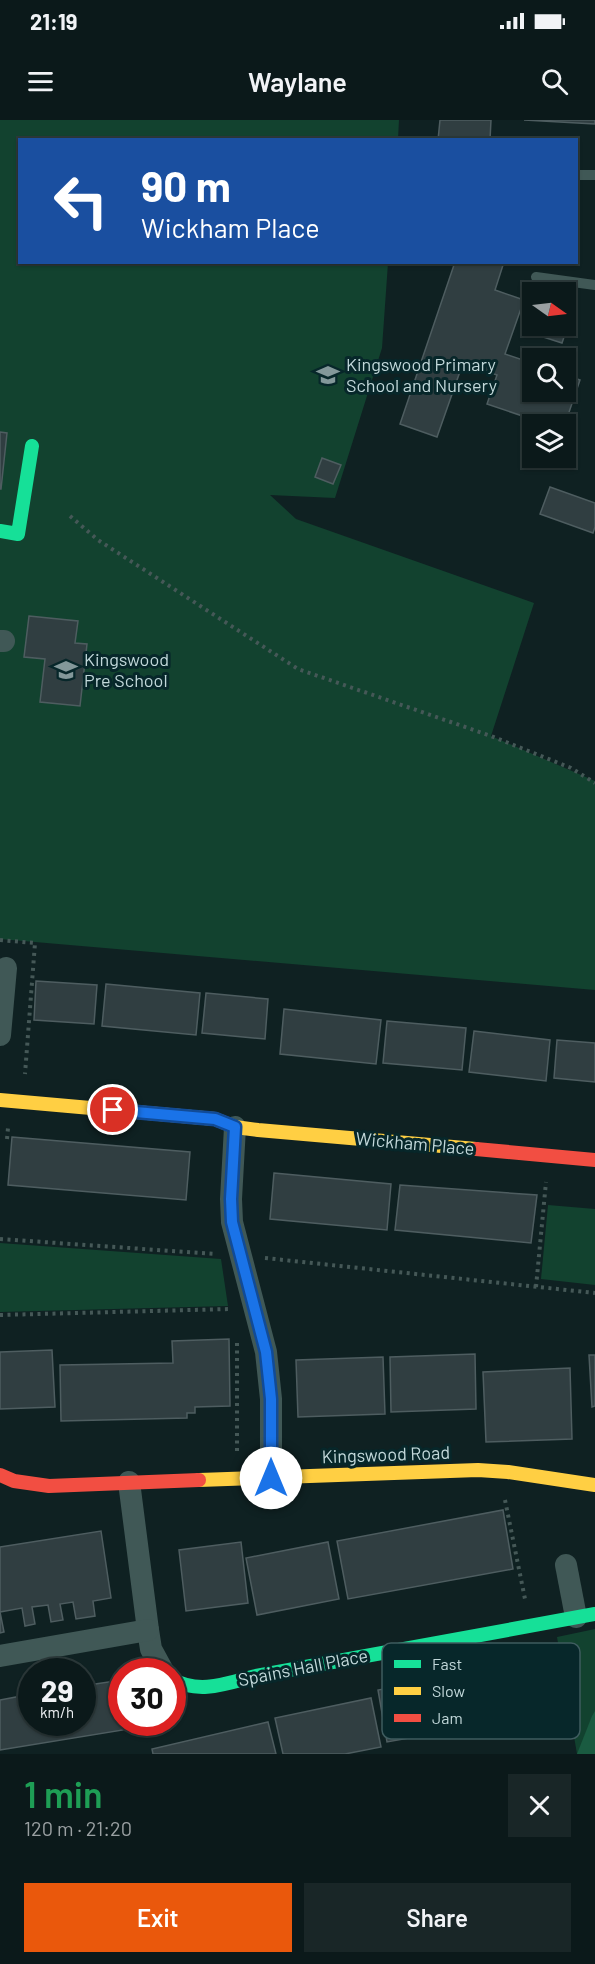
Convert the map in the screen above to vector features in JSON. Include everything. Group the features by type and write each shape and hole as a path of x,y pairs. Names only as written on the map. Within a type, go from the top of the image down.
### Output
{"street":[{"path":"0,531 18,534 32,446"},
{"path":"0,1035 6,968"},
{"name":"Wickham Place","path":"0,1100 215,1119 235,1127 595,1160"},
{"path":"235,1127 232,1222 266,1352 271,1399 271,1478"},
{"name":"Kingswood Road","path":"0,1475 14,1482 49,1486 478,1470 508,1472 595,1485"},
{"path":"129,1482 148,1630 151,1649 156,1658"},
{"name":"Spains Hall Place","path":"434,1643 585,1615 566,1565"},
{"path":"0,1656 148,1630"},
{"name":"Spains Hall Place","path":"186,1685 197,1688 382,1653"}],"lane":[{"path":"578,175 595,175"},
{"path":"536,277 595,285"}],"path":[{"path":"70,516 98,540 298,669 491,736 571,768 595,783"},
{"path":"0,940 35,943 25,1077"},
{"path":"7,1139 10,1124"},
{"path":"536,1287 546,1182"},
{"path":"0,1239 225,1255"},
{"path":"257,1258 595,1293"},
{"path":"232,1298 234,1318"},
{"path":"0,1315 233,1309"},
{"path":"237,1334 237,1462"},
{"path":"504,1496 525,1600"}],"green space":[{"path":"0,120 399,120 398,138 18,138 18,264 388,264 382,348 335,498 270,495 296,519 534,603 491,736 595,781 595,990 0,939"},
{"path":"548,1205 595,1209 595,1285 541,1279"},
{"path":"0,1243 221,1259 228,1306 0,1312"},
{"path":"595,1629 595,1754 577,1754 574,1739 580,1739 580,1643 558,1643 557,1637"},
{"path":"595,1711 595,1754 577,1754 592,1716"}],"building":[{"path":"440,120 491,120 490,138 438,138"},
{"path":"524,120 595,120 595,124"},
{"path":"454,264 503,264 495,290 522,299 522,306 505,354 522,360 522,402 572,402 568,414 522,414 522,416 487,404 497,375 463,363 437,437 400,424"},
{"path":"540,336 564,336 562,343"},
{"path":"576,379 580,380 576,392"},
{"path":"0,432 7,433 1,489 0,489"},
{"path":"322,458 341,465 333,484 315,477"},
{"path":"550,487 595,503 593,533 540,514"},
{"path":"29,616 78,621 75,643 87,644 80,706 40,702 45,659 24,657"},
{"path":"36,981 97,985 94,1024 34,1020"},
{"path":"106,984 200,993 196,1035 102,1026"},
{"path":"206,993 268,999 265,1039 202,1033"},
{"path":"284,1009 381,1020 376,1064 280,1054"},
{"path":"387,1021 466,1028 462,1070 383,1063"},
{"path":"474,1031 550,1040 546,1081 469,1072"},
{"path":"557,1040 595,1043 595,1082 554,1078"},
{"path":"12,1137 190,1152 186,1200 8,1185"},
{"path":"274,1173 391,1184 387,1230 270,1219"},
{"path":"400,1185 537,1195 531,1243 395,1230"},
{"path":"229,1339 230,1406 195,1407 195,1413 187,1413 187,1418 61,1421 60,1365 173,1363 172,1341"},
{"path":"52,1350 55,1407 0,1409 0,1352"},
{"path":"475,1354 476,1409 391,1412 390,1357"},
{"path":"589,1355 595,1355 595,1406 592,1407"},
{"path":"383,1357 385,1414 298,1417 296,1360"},
{"path":"570,1368 572,1439 486,1442 483,1372"},
{"path":"503,1510 513,1569 348,1599 337,1541"},
{"path":"101,1531 111,1598 93,1601 95,1616 76,1619 73,1602 60,1604 63,1620 51,1622 48,1605 32,1607 35,1624 25,1626 22,1608 0,1612 0,1547"},
{"path":"241,1542 248,1603 186,1611 179,1550"},
{"path":"328,1542 339,1599 257,1615 246,1558"},
{"path":"0,1612 4,1632 0,1633"},
{"path":"108,1682 108,1732 96,1734 96,1684"},
{"path":"382,1689 382,1713 378,1690"},
{"path":"18,1697 18,1736 86,1736 0,1750 0,1700"},
{"path":"371,1698 381,1747 345,1754 283,1754 275,1718"},
{"path":"268,1722 276,1754 153,1754 152,1749"},
{"path":"386,1739 404,1739 387,1742"}],"traffic: fast":[{"path":"0,531 18,534 32,446"},
{"path":"436,1643 595,1614"},
{"path":"186,1685 214,1686 382,1653"}],"traffic: slow":[{"path":"0,1100 215,1119 235,1127 258,1130 476,1149"},
{"path":"199,1480 478,1470 508,1472 595,1485"}],"traffic: jam":[{"path":"476,1149 595,1160"},
{"path":"0,1475 14,1481 49,1486 199,1480"}],"place":[{"name":"Kingswood Primary School and Nursery","path":"328,375"},
{"name":"Kingswood Pre School","path":"66,670"}],"route":[{"path":"113,1110 215,1119 235,1127 232,1222 266,1352 271,1399 271,1478"}]}
